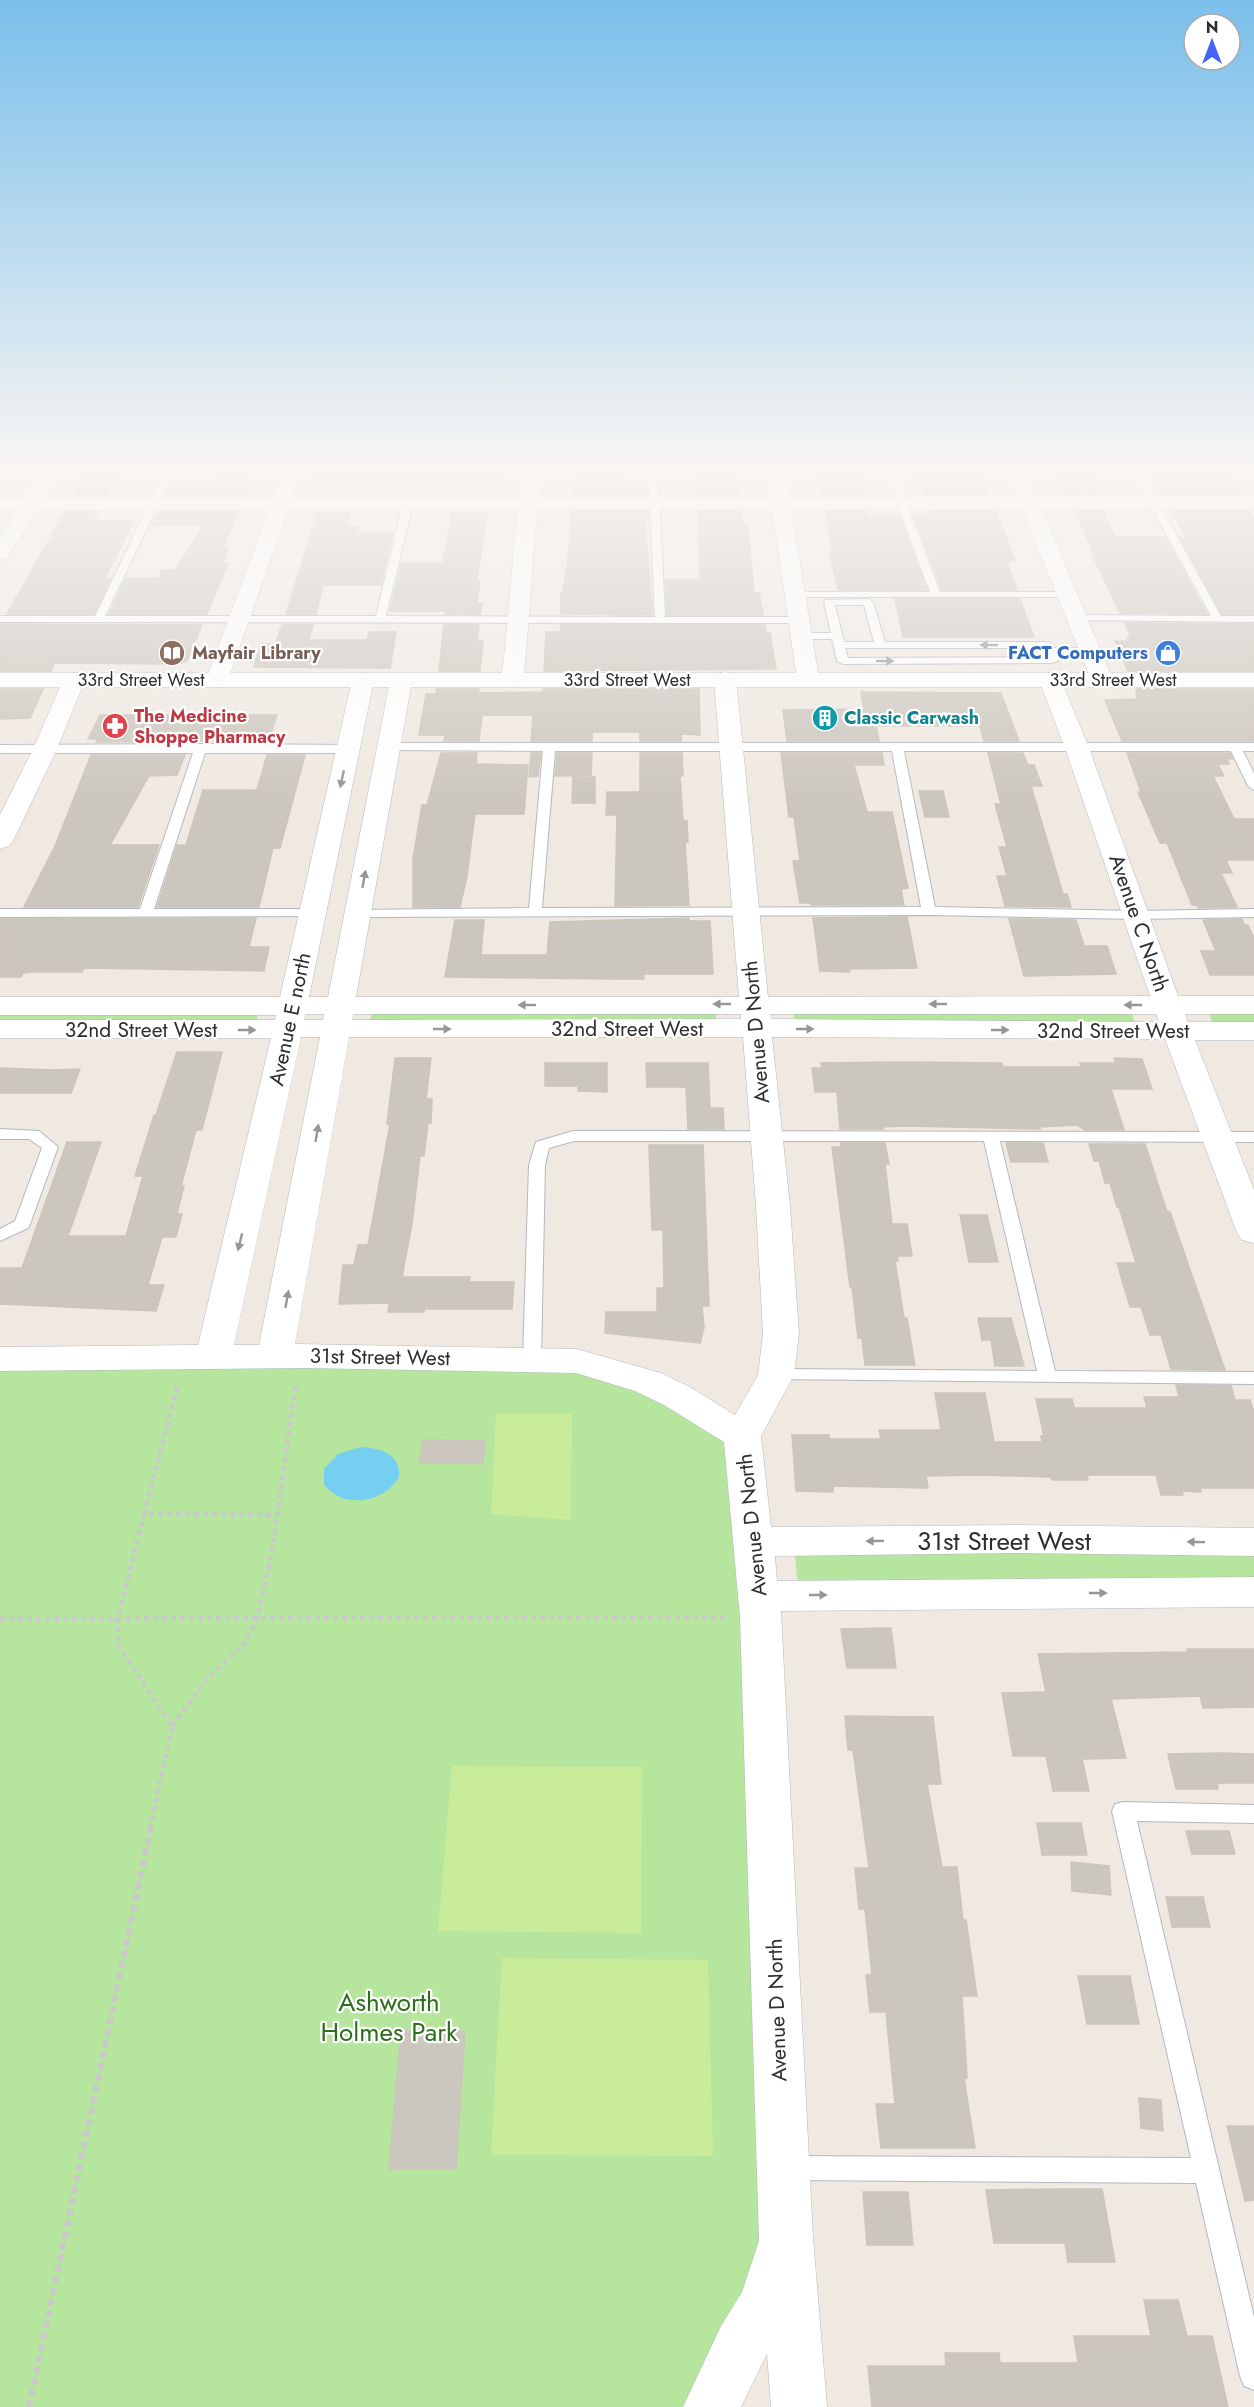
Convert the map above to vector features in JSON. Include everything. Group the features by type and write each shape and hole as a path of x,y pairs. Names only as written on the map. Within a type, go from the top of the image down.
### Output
{"street":[{"path":"217,680 252,579"},
{"path":"512,680 520,619 522,579"},
{"path":"793,579 808,679"},
{"path":"1059,579 1102,680"},
{"name":"33rd Street West","path":"0,680 808,679 1050,659 1102,680 1254,680"},
{"name":"Avenue C North","path":"1050,659 1077,748 1172,1018 1254,1233"},
{"path":"0,841 45,749 75,680"},
{"name":"Avenue E north","path":"199,1357 291,1018 363,680"},
{"name":"Avenue D North","path":"725,680 773,1206 781,1334 776,1375 742,1436 760,1606 786,2238 799,2407"},
{"path":"290,1356 337,1017 401,681"},
{"name":"32nd Street West","path":"1172,1018 1254,1005"},
{"name":"32nd Street West","path":"0,1006 291,1018"},
{"name":"32nd Street West","path":"0,1029 337,1017 755,1016 1172,1018 1254,1031"},
{"name":"31st Street West","path":"0,1359 290,1356 577,1361 648,1382 677,1396 742,1436"},
{"name":"31st Street West","path":"754,1542 1017,1539 1254,1542"},
{"path":"760,1606 1254,1592"},
{"name":"Avenue D North","path":"711,2407 741,2346 765,2305 786,2238"}],"lane":[{"path":"99,618 118,579"},
{"path":"380,620 390,579"},
{"path":"658,579 660,619"},
{"path":"930,579 936,595"},
{"path":"1196,579 1218,619"},
{"path":"0,619 660,619 798,613 936,595 1065,595"},
{"path":"798,613 829,602 868,602 880,645"},
{"path":"829,602 843,661 1050,659 1090,651"},
{"path":"798,613 838,640 1050,659"},
{"path":"1076,618 1254,619"},
{"path":"389,747 1254,747"},
{"path":"534,912 549,747"},
{"path":"897,747 929,912"},
{"path":"1235,747 1254,786"},
{"path":"146,912 201,748"},
{"path":"0,749 349,749"},
{"path":"358,914 929,912 1136,915 1254,913"},
{"path":"0,913 313,914"},
{"path":"0,1134 33,1134 50,1147 22,1224 0,1236"},
{"path":"532,1359 537,1165 542,1145 573,1136 1254,1137"},
{"path":"991,1136 1047,1376"},
{"path":"776,1375 1254,1378"},
{"path":"1254,1814 1123,1811 1254,2376"},
{"path":"783,2169 1208,2171"}],"path":[{"path":"29,2407 172,1726 207,1679 244,1644 257,1618 266,1584 278,1515 296,1379 290,1356"},
{"path":"172,1726 118,1645 118,1618 144,1514 199,1357"},
{"path":"144,1514 278,1515"},
{"path":"0,1618 257,1618 760,1606"}],"green space":[{"path":"1254,1011 1254,1025 1213,1024 1209,1014"},
{"path":"0,1013 258,1014 256,1025 0,1027"},
{"path":"372,1013 716,1013 716,1025 368,1025"},
{"path":"794,1013 1131,1013 1135,1023 794,1024"},
{"name":"Ashworth Holmes Park","path":"0,1359 577,1361 742,1436 786,2238 711,2407 0,2407"},
{"path":"496,1414 572,1414 571,1520 491,1514"},
{"path":"1254,1552 1254,1582 800,1581 797,1578 795,1557 796,1553"},
{"path":"452,1766 642,1767 641,1933 438,1931"},
{"path":"502,1958 708,1960 713,2156 491,2155"}],"water":[{"path":"361,1447 376,1449 388,1454 397,1463 399,1477 384,1493 374,1497 363,1500 342,1498 324,1484 324,1469 338,1454"}],"building":[{"path":"27,579 110,579 94,614 7,614"},
{"path":"125,579 221,579 207,614 109,614"},
{"path":"297,579 382,579 381,585 323,585 316,614 286,614"},
{"path":"397,579 480,581 477,603 482,603 480,614 445,614 446,611 390,611"},
{"path":"565,579 650,579 653,615 561,614 561,593"},
{"path":"753,579 754,593 759,593 763,615 667,615 666,580"},
{"path":"836,579 923,579 927,590 838,590"},
{"path":"938,579 1013,579 1017,590 942,590"},
{"path":"1104,579 1188,579 1207,614 1120,613"},
{"path":"1203,579 1254,579 1254,614 1222,614"},
{"path":"895,599 1020,599 1034,637 903,637"},
{"path":"1125,623 1254,624 1254,671 1128,671 1115,641 1129,641 1127,637 1131,637"},
{"path":"1,624 202,625 187,661 177,664 54,663 51,671 0,671"},
{"path":"282,625 313,625 309,640 367,640 369,632 396,632 390,668 254,667 261,644 275,644"},
{"path":"444,625 479,625 477,641 483,641 480,671 439,671"},
{"path":"561,625 765,625 766,633 770,633 776,669 544,671 546,632 561,632"},
{"path":"0,689 43,689 30,718 0,719"},
{"path":"436,689 479,689 478,693 543,692 543,689 699,689 700,735 681,734 681,741 640,741 640,732 592,732 592,741 531,741 533,715 482,715 479,741 444,741 445,735 419,735 426,694 436,694"},
{"path":"1136,689 1254,689 1254,741 1122,741 1105,700 1137,699"},
{"path":"861,692 1001,693 1019,741 984,741 980,726 876,726 879,741 787,741 783,710 864,709"},
{"path":"100,715 277,715 269,740 96,742 98,739 88,739"},
{"path":"441,753 477,753 476,764 528,765 524,814 475,814 467,876 460,907 413,907 413,859 422,805 427,805"},
{"path":"531,753 541,753 538,776 529,777"},
{"path":"557,753 592,753 591,775 555,776"},
{"path":"640,753 682,753 683,776 680,776 683,821 687,821 688,842 685,842 689,905 615,906 617,815 606,815 607,792 640,792"},
{"path":"781,753 882,753 884,765 854,765 867,812 892,812 908,888 901,889 904,905 800,903 793,861 800,861 794,817 789,817"},
{"path":"988,753 1023,753 1028,765 1034,765 1042,786 1031,786 1063,894 1067,894 1071,907 1005,906 997,876 1007,876 999,847 1007,847 995,804 1001,804"},
{"path":"1127,753 1230,753 1233,759 1227,759 1229,764 1218,764 1224,776 1213,776 1234,819 1254,819 1254,860 1226,860 1232,873 1221,873 1237,907 1198,908 1197,905 1192,905 1167,843 1160,843 1138,792 1141,792"},
{"path":"91,755 185,755 177,775 149,776 110,845 159,845 138,907 24,907 55,846"},
{"path":"267,755 305,755 280,848 273,848 259,907 157,907 177,845 186,845 203,790 257,790"},
{"path":"573,777 595,777 595,803 572,803"},
{"path":"919,791 943,791 949,817 925,817"},
{"path":"907,917 917,968 849,969 850,972 820,971 813,918"},
{"path":"256,918 249,947 269,947 264,971 84,968 82,972 31,972 23,973 21,977 0,977 0,919"},
{"path":"689,918 689,921 710,921 713,974 644,974 644,979 445,977 455,920 484,920 481,955 547,955 550,922"},
{"path":"1009,919 1076,920 1084,946 1107,946 1116,974 1024,976"},
{"path":"1242,919 1244,925 1248,925 1254,938 1254,975 1210,975 1201,951 1216,951 1203,920"},
{"path":"177,1052 222,1052 202,1130 196,1130 181,1186 184,1186 177,1214 182,1214 176,1237 162,1237 148,1285 164,1285 156,1311 0,1304 0,1268 22,1268 67,1142 101,1142 68,1236 126,1236 143,1176 135,1176"},
{"path":"395,1058 431,1058 426,1099 432,1099 431,1123 428,1123 424,1156 420,1156 412,1224 402,1277 470,1277 469,1282 514,1282 512,1309 424,1309 424,1312 388,1312 389,1303 339,1304 343,1265 354,1265 358,1245 368,1245 390,1124 387,1124"},
{"path":"1114,1058 1142,1059 1152,1089 1111,1089 1124,1130 1085,1130 1077,1125 1039,1127 1040,1129 907,1126 882,1127 883,1129 840,1129 837,1092 815,1092 812,1068 822,1068 821,1063 901,1062 1002,1063 1003,1067 1081,1067 1080,1063 1116,1063"},
{"path":"545,1063 607,1063 607,1092 578,1091 578,1086 545,1086"},
{"path":"646,1063 708,1063 710,1108 723,1108 724,1129 688,1129 686,1087 647,1087"},
{"path":"0,1068 80,1069 71,1093 0,1093"},
{"path":"841,1143 885,1143 889,1164 885,1164 892,1224 907,1224 912,1256 897,1256 898,1261 895,1261 904,1318 907,1318 915,1365 865,1365 862,1338 858,1338 852,1287 850,1287 832,1147 841,1147"},
{"path":"1006,1143 1043,1143 1048,1162 1011,1162"},
{"path":"1089,1144 1145,1144 1167,1212 1170,1212 1225,1370 1171,1369 1161,1335 1150,1335 1141,1307 1130,1307 1117,1263 1136,1263 1110,1183 1105,1183 1099,1161 1094,1161"},
{"path":"649,1145 703,1145 709,1306 702,1306 704,1328 700,1343 605,1333 606,1312 657,1312 657,1288 664,1288 663,1230 652,1230"},
{"path":"960,1215 987,1215 998,1262 969,1262"},
{"path":"978,1318 1011,1318 1024,1366 995,1366 991,1340 982,1340"},
{"path":"1176,1385 1231,1386 1235,1400 1250,1400 1254,1412 1254,1488 1200,1488 1201,1492 1182,1491 1183,1495 1161,1495 1156,1475 1087,1475 1088,1480 1052,1480 1051,1477 977,1475 926,1476 928,1488 833,1486 833,1492 796,1491 792,1435 829,1435 829,1439 881,1439 879,1430 941,1430 935,1393 985,1393 994,1442 1042,1442 1041,1436 1044,1436 1036,1399 1072,1399 1074,1408 1147,1408 1144,1397 1179,1397"},
{"path":"423,1440 485,1441 483,1463 420,1463"},
{"path":"891,1628 896,1668 847,1668 841,1629"},
{"path":"1187,1649 1254,1649 1254,1707 1203,1708 1200,1696 1111,1699 1126,1758 1082,1759 1089,1791 1053,1791 1046,1756 1013,1756 1002,1693 1046,1692 1038,1654 1188,1652"},
{"path":"845,1716 933,1717 941,1784 927,1784 942,1867 957,1867 963,1920 966,1920 977,1996 962,1996 967,2078 964,2078 975,2148 881,2148 876,2104 895,2104 886,2012 870,2012 866,1975 872,1975 865,1909 859,1909 855,1868 869,1868 853,1750 848,1750"},
{"path":"1168,1754 1254,1754 1254,1783 1217,1783 1218,1789 1176,1789"},
{"path":"1037,1823 1081,1823 1087,1855 1042,1855"},
{"path":"1186,1831 1229,1831 1235,1854 1192,1854"},
{"path":"1071,1862 1109,1866 1111,1895 1072,1891"},
{"path":"1166,1897 1203,1897 1210,1927 1172,1927"},
{"path":"1078,1976 1130,1976 1139,2024 1087,2024"},
{"path":"401,2031 465,2031 456,2169 389,2169"},
{"path":"1139,2098 1161,2100 1163,2131 1141,2128"},
{"path":"1227,2126 1254,2126 1254,2200 1245,2201"},
{"path":"1102,2189 1115,2262 1068,2262 1065,2243 994,2243 986,2190"},
{"path":"863,2192 908,2192 913,2245 867,2245"},
{"path":"1144,2300 1178,2300 1187,2336 1212,2336 1228,2407 872,2407 868,2366 946,2366 945,2353 999,2353 1000,2363 1078,2363 1074,2336 1151,2336"}],"place":[{"name":"Mayfair Library","path":"172,653"},
{"name":"FACT Computers","path":"1168,653"},
{"name":"Classic Carwash","path":"825,718"},
{"name":"The Medicine Shoppe Pharmacy","path":"115,726"}]}
